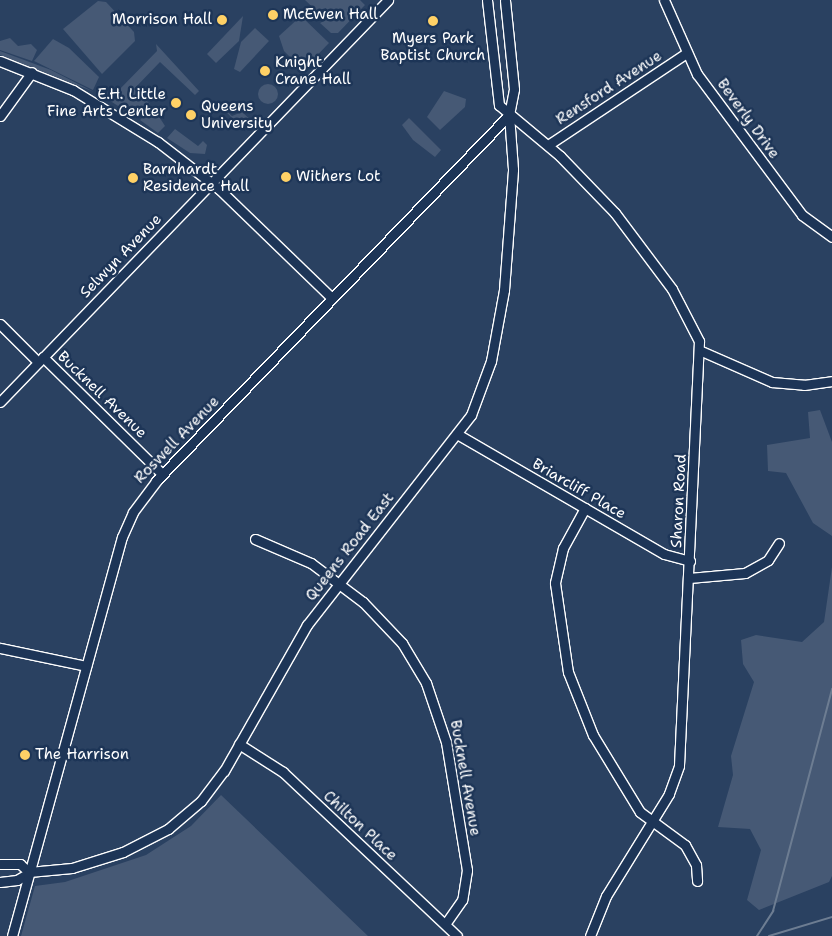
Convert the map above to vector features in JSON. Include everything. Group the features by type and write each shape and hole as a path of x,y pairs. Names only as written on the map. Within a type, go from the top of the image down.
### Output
{"street":[{"name":"Selwyn Avenue","path":"0,402 388,0"},
{"path":"487,0 497,98 510,116"},
{"name":"Queens Road East","path":"29,872 80,866 163,832 206,795 239,744 287,654 338,583 457,434 482,388 502,304 513,182 510,116 514,89 505,0"},
{"name":"Beverly Drive","path":"664,0 685,54 802,215 832,237"},
{"name":"Rensford Avenue","path":"548,145 685,54"},
{"path":"0,61 32,72 91,100 211,182 332,298"},
{"path":"0,116 32,72"},
{"name":"Sharon Road","path":"510,116 548,145 590,186 647,254 694,326 699,350 690,578 680,760 672,789 606,896 590,936"},
{"name":"Roswell Avenue","path":"12,936 124,530 142,497 162,474 510,116"},
{"name":"Bucknell Avenue","path":"0,324 162,474"},
{"path":"699,350 772,382 804,385 832,380"},
{"name":"Briarcliff Place","path":"457,434 670,557 690,561"},
{"path":"584,508 557,570 556,608 562,651 588,726 651,824 685,845 696,865 697,881"},
{"name":"Bucknell Avenue","path":"255,540 297,555 338,583 402,643 441,720 467,873 460,902 445,924"},
{"path":"690,578 724,578 751,571 768,560 779,543"},
{"path":"0,648 86,666"},
{"name":"Chilton Place","path":"239,744 283,772 457,936"},
{"path":"0,864 20,864 29,872 17,880 0,882"}],"shaded area":[{"path":"305,0 360,0 365,5 338,33 331,33 320,23 326,20"},
{"path":"98,1 106,2 134,32 135,41 102,74 63,29"},
{"path":"243,16 239,41 216,63 207,54"},
{"path":"301,16 329,43 303,70 284,51 279,36"},
{"path":"255,28 269,41 240,72 234,69 241,42"},
{"path":"10,38 18,46 31,44 37,50 32,61 0,50 0,41"},
{"path":"53,39 69,48 99,77 93,90 34,61"},
{"path":"156,44 199,91 195,95 160,62 134,89 150,104 137,118 104,97 110,89 116,93 157,51"},
{"path":"0,51 51,70 94,92 0,55"},
{"path":"268,84 275,87 278,94 275,101 268,104 261,101 258,94 261,87"},
{"path":"444,91 466,99 465,107 440,130 427,117"},
{"path":"219,104 232,116 242,112 253,122 242,129"},
{"path":"153,107 165,126 158,133 140,120"},
{"path":"409,118 441,150 435,157 413,140 402,125"},
{"path":"175,129 198,146 203,141 207,145 205,154 190,153 167,138"},
{"path":"820,410 832,442 832,536 813,523 786,473 768,471 767,445 810,438 808,412"},
{"path":"832,567 832,876 829,882 759,910 747,900 761,850 750,829 718,827 733,775 731,756 754,682 743,664 741,640 756,635 802,642 824,622"},
{"path":"221,795 368,936 21,936 35,886 65,882 146,855 191,826"}],"waterway":[{"path":"757,936 773,911 832,689"},
{"path":"769,936 832,917"}],"place":[{"name":"McEwen Hall","path":"273,15"},
{"name":"Morrison Hall","path":"222,20"},
{"name":"Myers Park Baptist Church","path":"433,21"},
{"name":"Knight Crane Hall","path":"265,71"},
{"name":"E.H. Little Fine Arts Center","path":"176,103"},
{"name":"Queens University","path":"191,115"},
{"name":"Withers Lot","path":"286,177"},
{"name":"Barnhardt Residence Hall","path":"133,178"},
{"name":"The Harrison","path":"25,755"}]}
